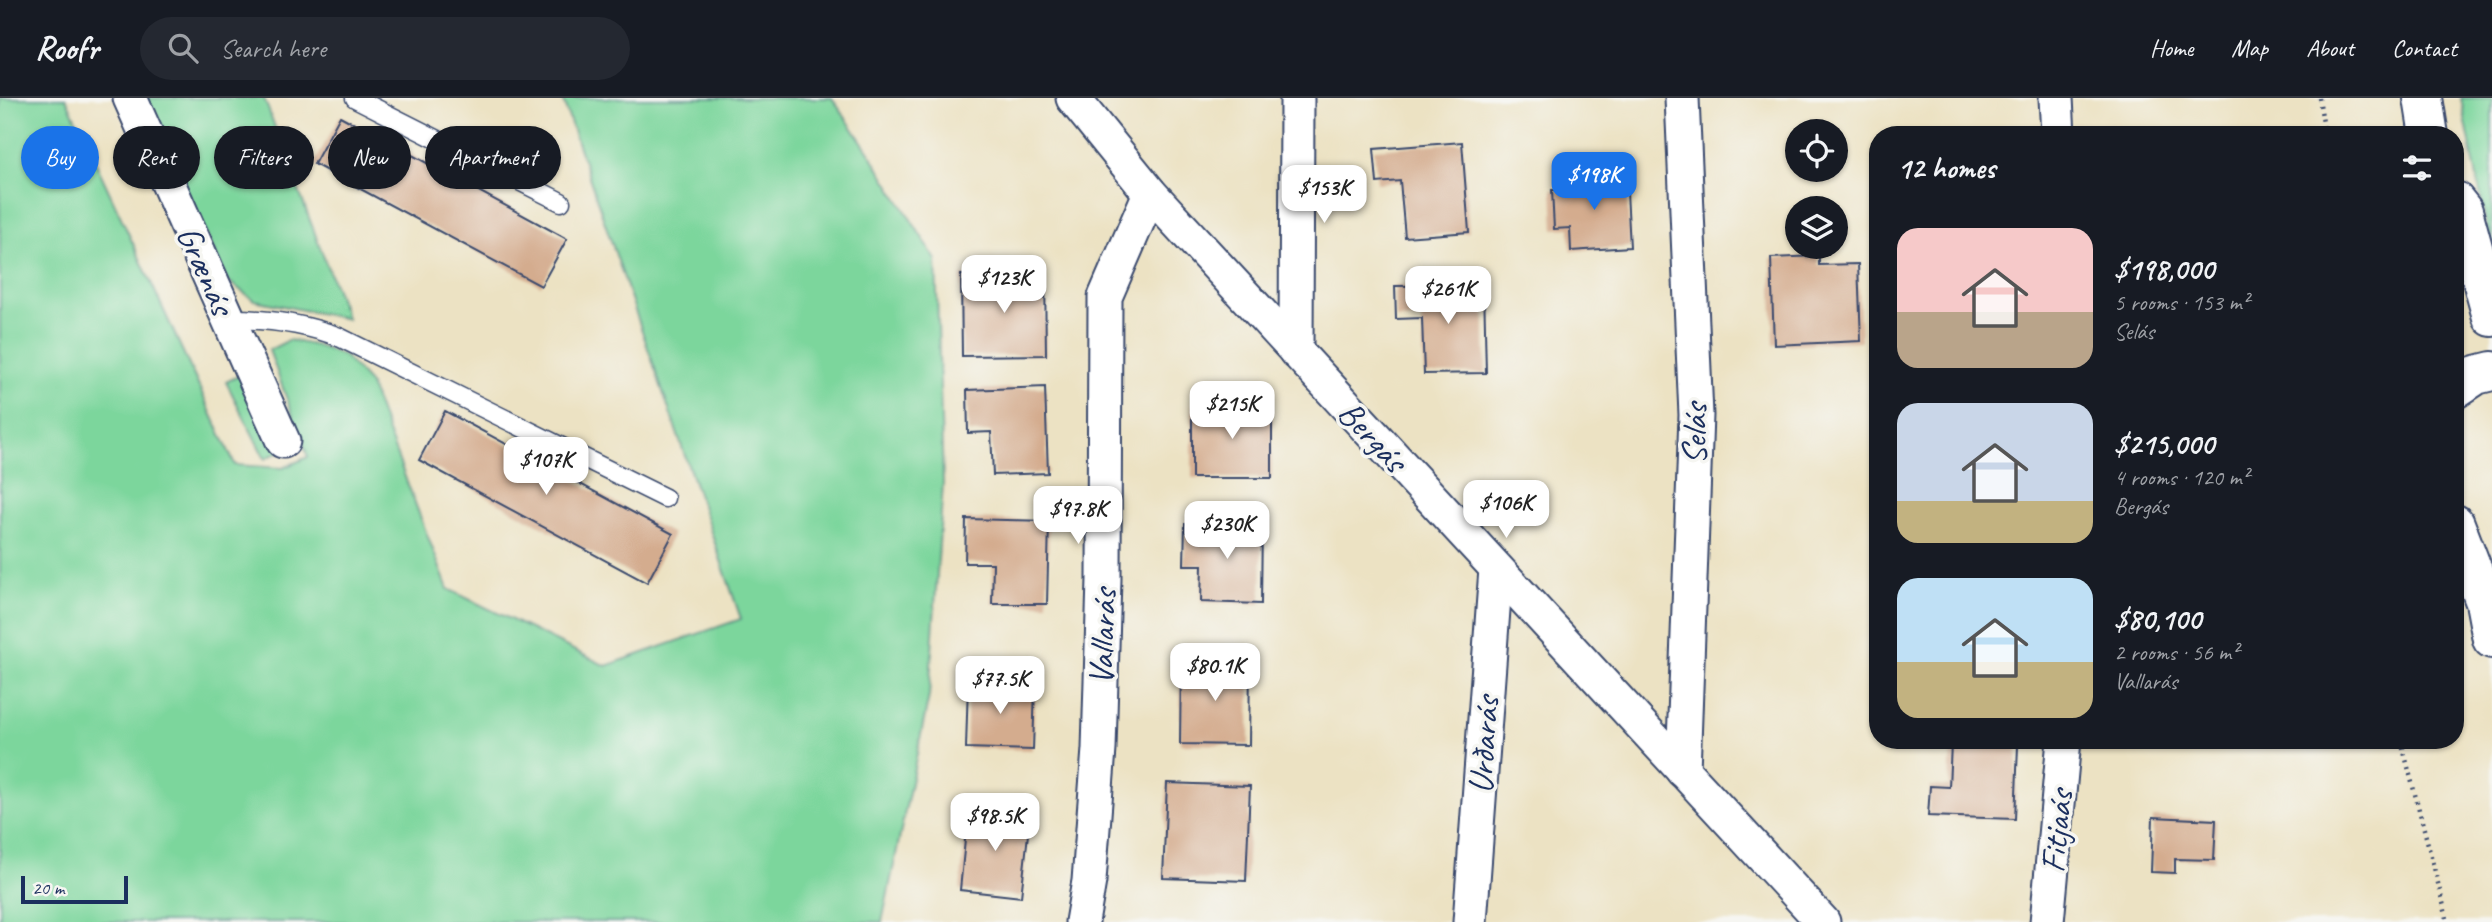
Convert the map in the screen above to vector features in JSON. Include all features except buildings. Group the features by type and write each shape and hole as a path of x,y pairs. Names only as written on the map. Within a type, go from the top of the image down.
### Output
{"main road":[{"path":"2423,98 2428,126"},
{"path":"2464,215 2492,317"},
{"path":"2464,383 2476,375 2492,371"},
{"path":"2464,527 2478,535 2492,538"},
{"path":"2464,546 2485,602 2492,639"}],"street":[{"name":"Grænás","path":"130,98 283,441"},
{"name":"Bergás","path":"1073,98 1150,193 1823,922"},
{"path":"1296,352 1297,98"},
{"name":"Selás","path":"1682,98 1696,415 1683,771"},
{"path":"2056,98 2058,126"},
{"name":"Vallarás","path":"1082,922 1100,736 1105,483 1105,297 1150,193"},
{"name":"Urðarás","path":"1470,922 1496,569"},
{"name":"Fitjaás","path":"2047,922 2063,749"}],"lane":[{"path":"355,98 561,202"},
{"path":"229,319 291,322 339,337 666,498"}],"path":[{"path":"2319,98 2324,126"},
{"path":"2403,749 2448,922"}],"green space":[{"path":"0,98 66,98 79,126 21,126 21,189 99,189 99,170 235,465 283,468 308,457 269,350 289,340 318,346 344,356 369,383 448,589 606,666 741,619 562,98 832,98 936,260 943,483 929,696 882,922 0,922"},
{"path":"143,98 264,98 275,126 214,126 214,189 298,189 347,319 254,300 227,280 185,189 200,189 200,126 156,126"},
{"path":"2461,98 2492,98 2492,246 2490,242"},
{"path":"254,368 294,444 265,459 226,382"}]}
